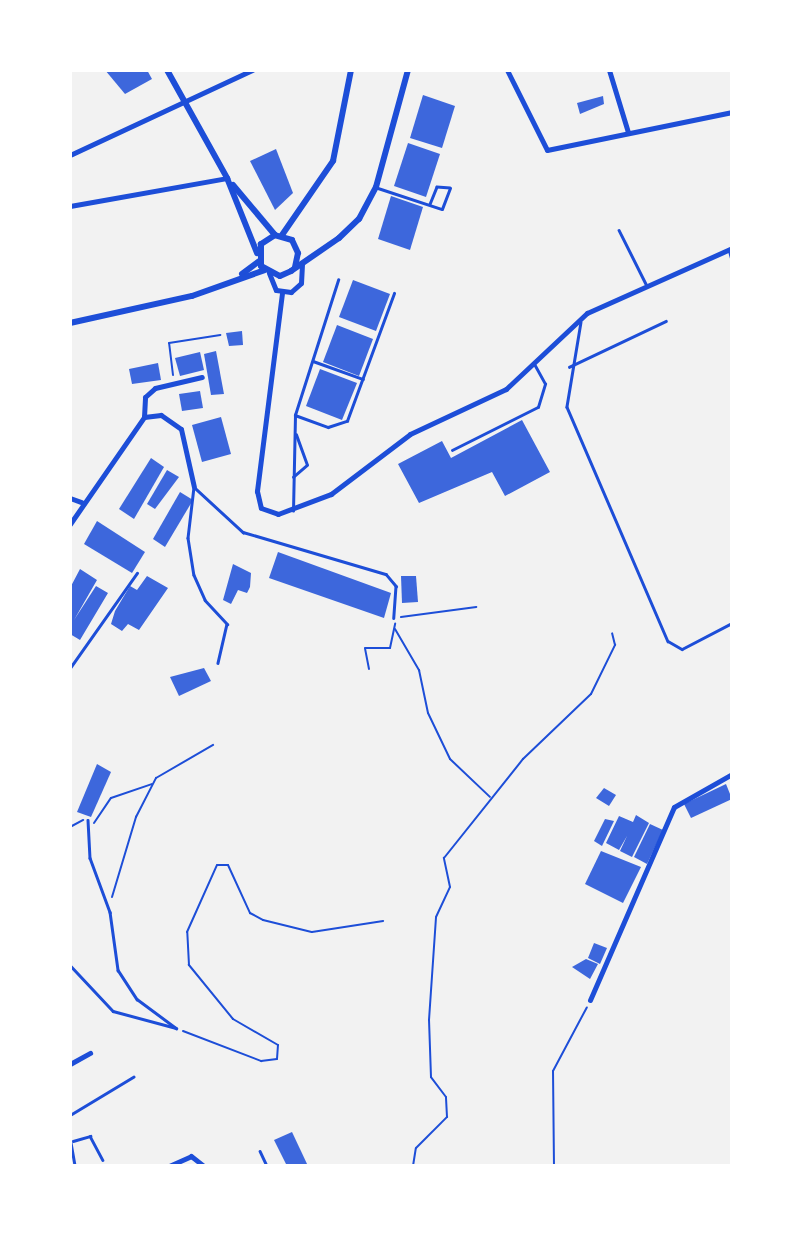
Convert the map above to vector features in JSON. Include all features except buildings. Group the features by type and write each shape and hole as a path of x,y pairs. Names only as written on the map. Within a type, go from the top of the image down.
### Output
{"street":[{"path":"167,70 228,178 258,258 272,287 282,293"},
{"path":"70,155 186,105 252,70"},
{"path":"241,276 279,235 333,161 351,70"},
{"path":"70,323 192,296 241,276 295,267 351,228 376,187 408,70"},
{"path":"507,70 541,145 555,150 628,132 732,112"},
{"path":"609,70 628,132"},
{"path":"228,178 279,235 297,248 295,267"},
{"path":"70,206 228,178"},
{"path":"282,293 258,468 261,508 293,511 331,494 410,434 506,389 534,364 552,340 587,313 730,248"},
{"path":"282,293 298,287 302,262"},
{"path":"70,524 81,502 144,417 145,397 175,383 202,377"},
{"path":"144,417 161,415 181,429 194,487"},
{"path":"70,498 81,502"},
{"path":"590,1000 674,807 732,774"},
{"path":"70,1065 90,1053"},
{"path":"169,1166 191,1156 204,1165"}],"lane":[{"path":"376,187 430,204 447,207 450,188 437,187 430,204"},
{"path":"619,230 646,284"},
{"path":"730,248 732,260"},
{"path":"293,511 295,415 338,281"},
{"path":"295,415 338,426 347,421 394,293"},
{"path":"587,313 569,367 567,407 668,640 682,649 732,623"},
{"path":"569,367 666,321"},
{"path":"312,361 363,379"},
{"path":"452,450 538,407 544,384 534,364"},
{"path":"292,478 306,470 294,432"},
{"path":"194,487 243,533 386,574 396,586 394,618"},
{"path":"194,487 188,538 194,575 227,624 218,663"},
{"path":"70,668 137,573"},
{"path":"88,820 87,832 125,985 176,1028"},
{"path":"70,965 113,1011 176,1028"},
{"path":"70,1115 133,1077"},
{"path":"73,1141 90,1136 103,1160"},
{"path":"70,1137 73,1141 75,1166"},
{"path":"260,1151 267,1166"}],"path":[{"path":"175,383 169,344 220,335"},
{"path":"369,669 365,648 390,648 395,629 394,618 476,607"},
{"path":"395,629 413,655 450,759 490,797"},
{"path":"413,1166 416,1147 447,1117 446,1097 431,1077 429,1020 436,917 450,887 444,858 490,797 591,694 615,645 612,633"},
{"path":"108,909 124,850 152,784 167,768 213,745"},
{"path":"87,832 102,804 152,784"},
{"path":"70,827 88,820"},
{"path":"176,1028 261,1061 277,1059 278,1045 224,1011 189,965 187,932 217,865 228,865 250,913 263,920 312,932 383,921"},
{"path":"554,1166 553,1071 590,1000"}]}
